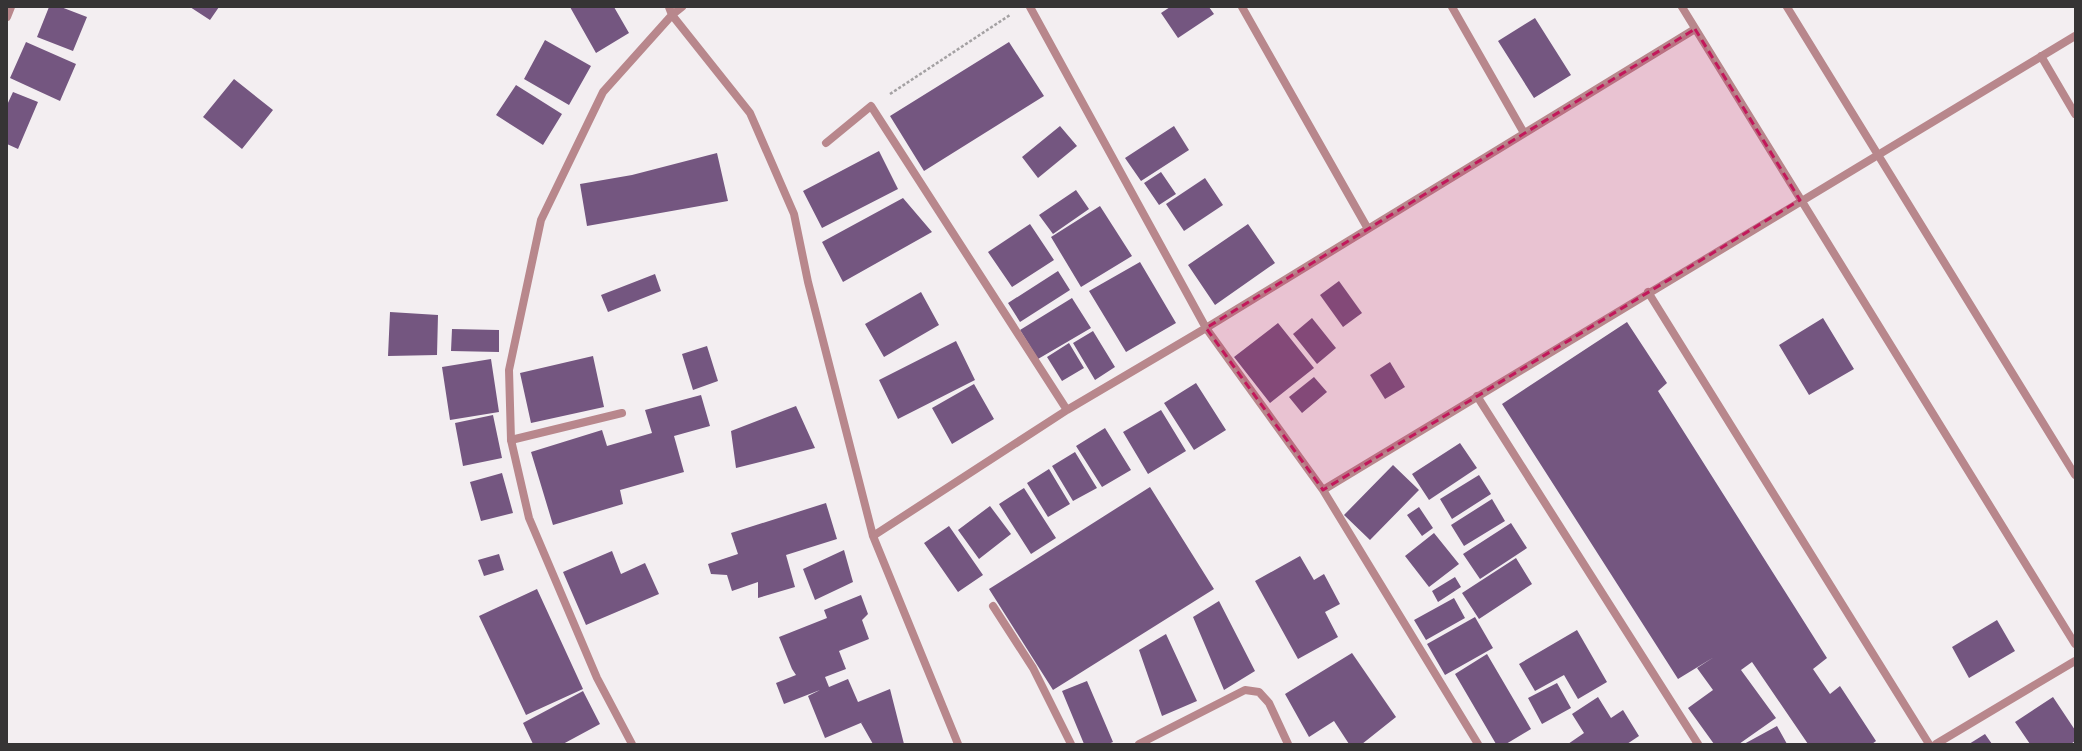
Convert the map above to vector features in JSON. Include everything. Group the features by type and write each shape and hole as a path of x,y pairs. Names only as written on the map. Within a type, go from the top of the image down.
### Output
{"street":[{"path":"7,17 11,7"},
{"path":"632,744 597,678 529,518 511,440 509,370 541,220 603,92 670,11 682,7"},
{"path":"1030,7 1206,328 1323,490 1478,744"},
{"path":"1242,7 1368,229"},
{"path":"1452,7 1524,133"},
{"path":"1682,7 2075,644"},
{"path":"1787,7 1876,154 2075,475"},
{"path":"670,11 750,113 794,214 808,282 873,536 958,744"},
{"path":"873,536 1066,410 1206,328 1695,29"},
{"path":"1323,490 1876,154 2075,36"},
{"path":"2041,56 2075,114"},
{"path":"826,143 871,106 1066,410"},
{"path":"1648,292 1929,744"},
{"path":"1477,396 1698,744"},
{"path":"511,440 622,413"},
{"path":"993,606 1033,668 1071,744"},
{"path":"1936,744 2075,661"},
{"path":"1139,744 1245,690 1259,692 1269,703 1288,744"}],"path":[{"path":"871,106 1016,11"}],"highlighted area":[{"path":"1695,29 1800,200 1323,490 1206,328"}],"building":[{"path":"49,7 61,7 87,17 73,51 37,37"},
{"path":"190,7 219,7 210,20"},
{"path":"570,7 614,7 629,33 596,53"},
{"path":"1170,7 1209,7 1214,14 1178,38 1161,13"},
{"path":"1535,18 1571,75 1534,98 1498,41"},
{"path":"545,40 591,66 569,105 524,79"},
{"path":"26,42 76,64 60,101 10,78"},
{"path":"1009,42 1044,96 924,171 890,116"},
{"path":"234,79 273,110 242,149 203,117"},
{"path":"516,85 562,114 543,145 496,115"},
{"path":"13,92 38,102 18,149 7,144 7,105"},
{"path":"1060,126 1077,146 1038,178 1022,157"},
{"path":"1174,126 1189,150 1141,181 1125,158"},
{"path":"879,151 898,189 822,228 803,191"},
{"path":"717,153 728,201 587,226 580,184 632,175"},
{"path":"1161,172 1176,194 1159,205 1144,183"},
{"path":"1205,178 1223,205 1184,231 1166,204"},
{"path":"1076,190 1089,209 1053,234 1039,215"},
{"path":"903,198 932,232 843,282 822,242"},
{"path":"1100,206 1132,256 1081,287 1051,237"},
{"path":"1030,224 1054,260 1012,287 988,252"},
{"path":"1248,224 1275,263 1215,305 1188,265"},
{"path":"1140,262 1176,323 1126,352 1089,291"},
{"path":"1058,271 1070,290 1020,322 1008,303"},
{"path":"655,274 661,291 608,312 601,295"},
{"path":"1339,281 1362,313 1343,327 1320,295"},
{"path":"921,292 939,325 884,357 865,324"},
{"path":"1072,298 1091,328 1038,359 1020,330"},
{"path":"390,312 438,315 437,355 388,356"},
{"path":"1312,318 1336,348 1317,364 1293,334"},
{"path":"1823,318 1854,369 1809,395 1779,345"},
{"path":"1627,322 1667,383 1658,391 1827,658 1813,669 1830,694 1840,686 1876,741 1872,744 1808,744 1752,662 1741,670 1776,718 1739,744 1714,744 1688,708 1713,690 1697,668 1714,657 1678,679 1502,404"},
{"path":"1278,323 1314,368 1270,403 1234,357"},
{"path":"452,329 499,330 499,352 451,351"},
{"path":"1093,331 1115,367 1095,380 1073,343"},
{"path":"956,341 975,380 898,419 879,380"},
{"path":"1069,343 1084,368 1062,381 1047,357"},
{"path":"707,346 718,381 693,390 682,354"},
{"path":"593,356 604,407 531,423 520,373"},
{"path":"491,359 499,412 450,420 442,367"},
{"path":"1390,362 1405,387 1385,399 1370,375"},
{"path":"1314,377 1327,392 1302,413 1289,397"},
{"path":"1196,383 1226,430 1194,450 1164,403"},
{"path":"974,384 994,419 952,444 932,408"},
{"path":"701,395 710,426 674,436 684,472 620,490 623,504 553,525 531,452 602,430 607,446 652,433 645,410"},
{"path":"796,406 815,448 736,468 731,431"},
{"path":"1161,410 1186,451 1148,474 1123,432"},
{"path":"493,415 502,458 463,466 455,423"},
{"path":"1105,428 1131,470 1102,487 1076,446"},
{"path":"1460,443 1477,468 1429,500 1412,474"},
{"path":"1075,452 1097,488 1073,501 1052,466"},
{"path":"1393,465 1419,490 1370,540 1344,515"},
{"path":"1049,469 1070,504 1048,517 1027,483"},
{"path":"502,473 513,513 481,521 470,482"},
{"path":"1479,475 1491,494 1452,519 1440,499"},
{"path":"1150,487 1214,589 1053,690 989,589"},
{"path":"1024,488 1056,538 1031,554 999,504"},
{"path":"1492,499 1505,521 1464,546 1451,525"},
{"path":"826,503 837,539 786,555 795,587 758,598 758,582 732,591 727,575 711,574 708,564 738,554 731,533"},
{"path":"990,506 1011,534 979,559 958,530"},
{"path":"1419,507 1433,528 1422,536 1407,515"},
{"path":"1511,523 1527,548 1480,579 1463,554"},
{"path":"949,526 983,575 958,592 924,543"},
{"path":"1434,533 1459,564 1429,587 1405,556"},
{"path":"844,550 853,582 815,600 803,569"},
{"path":"612,551 621,574 645,563 659,594 586,625 563,572"},
{"path":"499,554 504,570 484,576 478,560"},
{"path":"1300,556 1314,580 1324,574 1340,604 1325,612 1338,637 1298,659 1255,581"},
{"path":"1516,558 1532,584 1479,619 1462,593"},
{"path":"1455,577 1461,587 1438,602 1432,591"},
{"path":"537,589 583,689 526,715 479,616"},
{"path":"861,595 868,614 862,620 869,639 839,651 846,669 825,677 829,687 848,679 858,702 890,689 904,744 873,744 861,723 863,722 825,738 808,696 820,690 784,704 776,683 796,675 792,669 779,637 827,618 824,610"},
{"path":"1454,598 1465,618 1426,640 1414,620"},
{"path":"1219,601 1255,671 1224,690 1193,617"},
{"path":"1475,617 1493,648 1445,675 1427,644"},
{"path":"1997,620 2015,651 1969,678 1952,647"},
{"path":"1577,630 1607,682 1578,699 1564,675 1535,691 1519,664"},
{"path":"1166,634 1197,701 1162,716 1139,650"},
{"path":"1352,653 1396,717 1362,744 1349,744 1334,721 1309,737 1285,694"},
{"path":"1487,654 1531,729 1506,744 1496,744 1455,674"},
{"path":"1087,681 1113,742 1108,744 1084,744 1062,691"},
{"path":"1557,683 1571,708 1542,724 1528,698"},
{"path":"583,691 600,724 563,744 533,744 523,723"},
{"path":"1598,697 1611,718 1623,710 1639,736 1627,744 1568,744 1584,733 1572,714"},
{"path":"2053,697 2075,730 2075,741 2071,744 2030,744 2015,722"},
{"path":"1777,726 1787,744 1744,744"},
{"path":"1985,734 1992,744 1969,744"}]}
